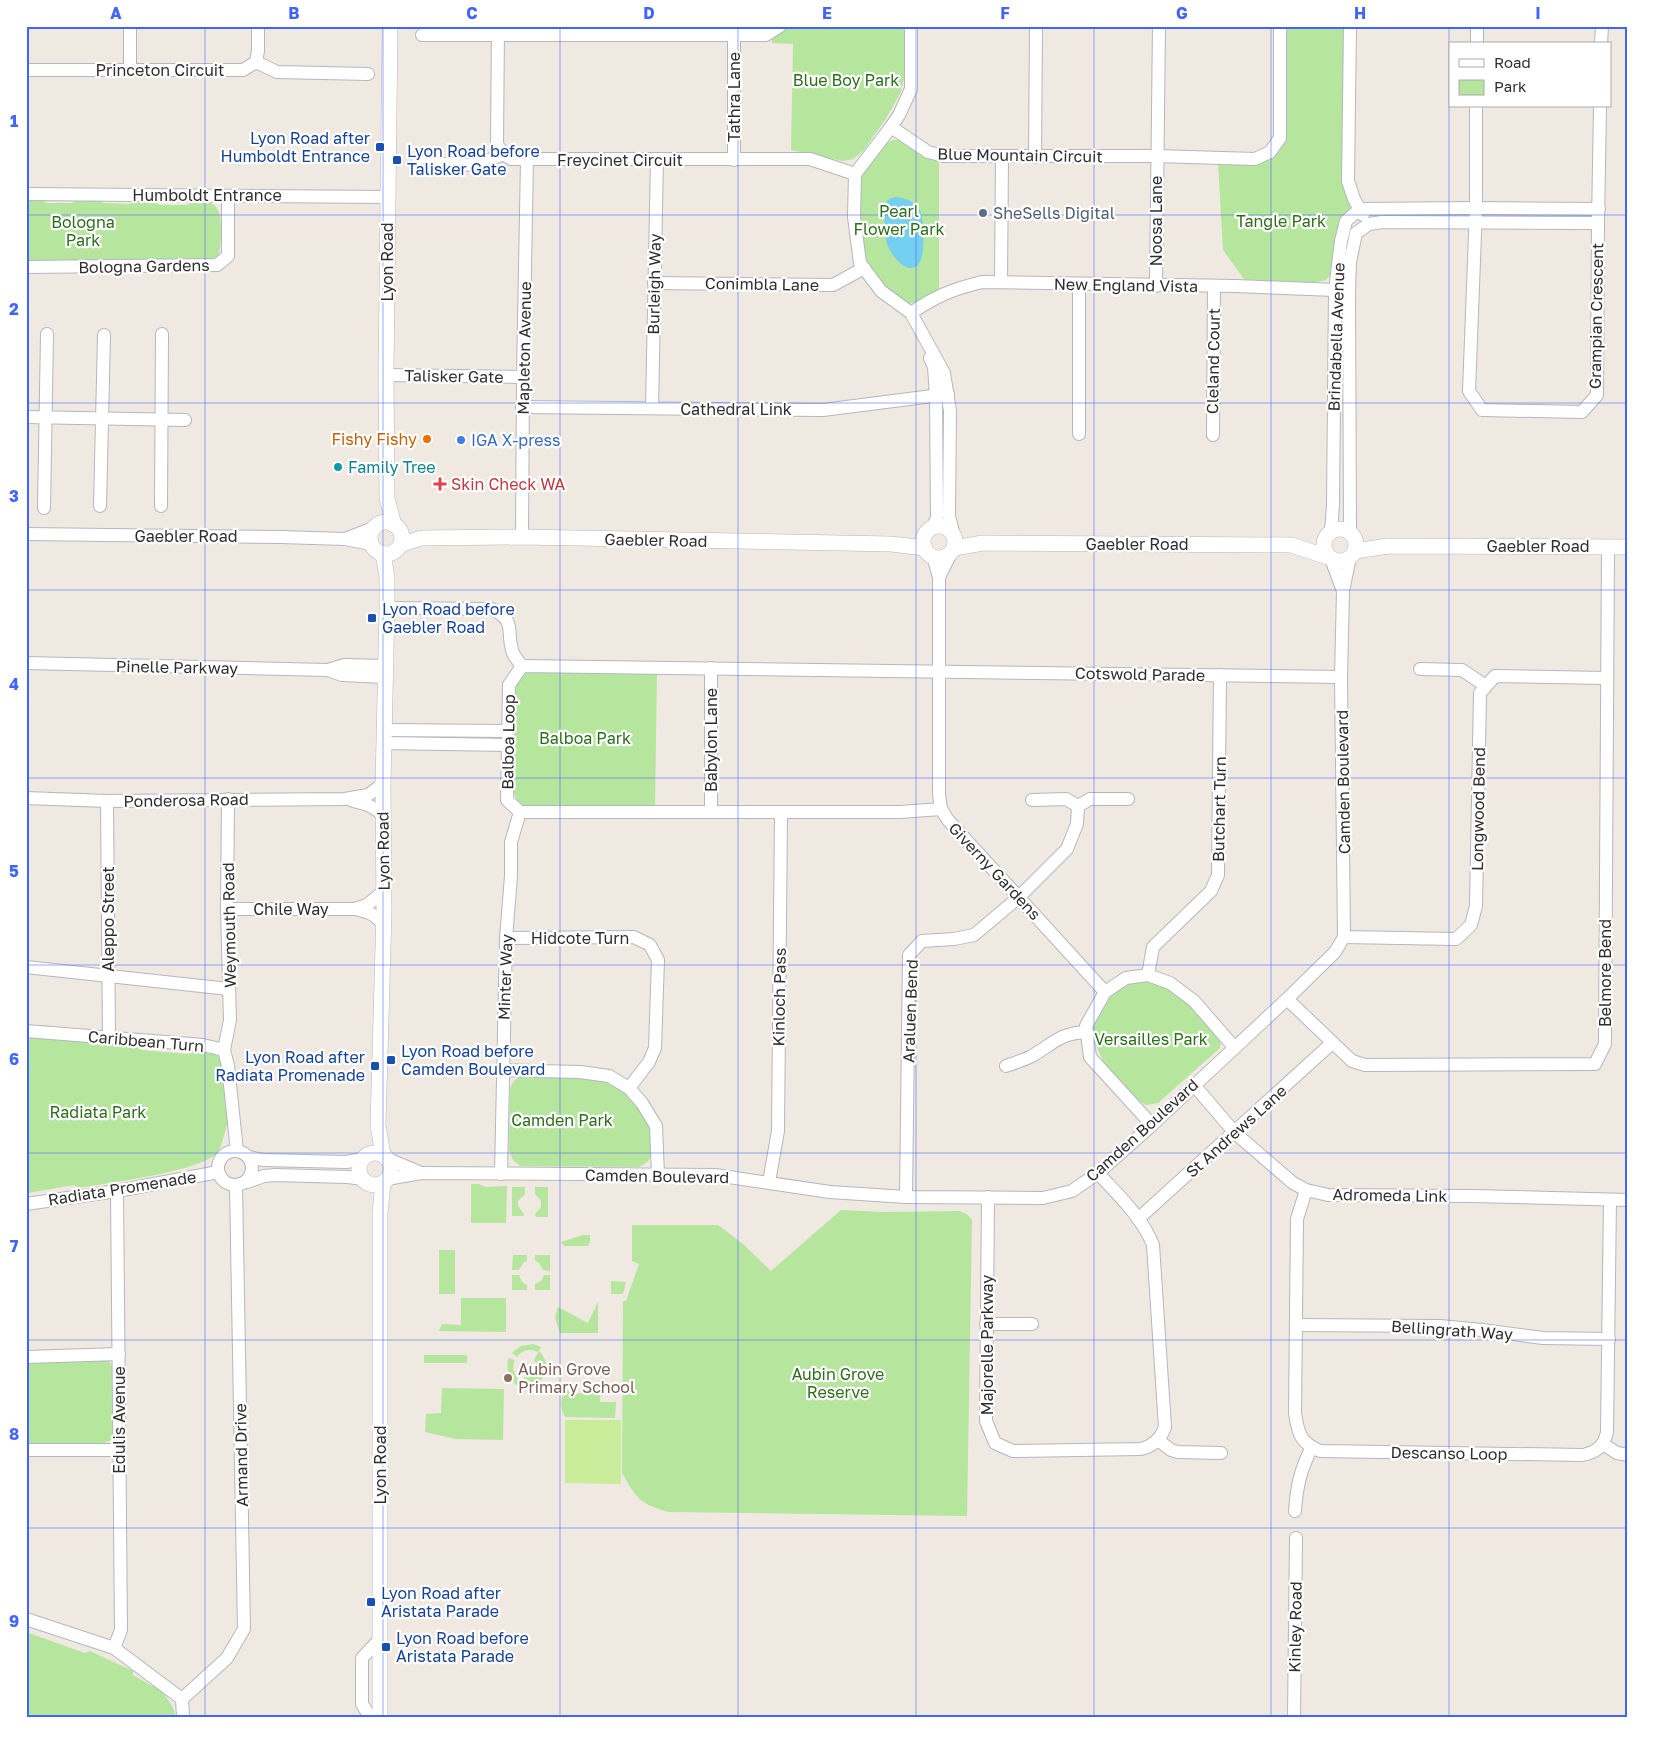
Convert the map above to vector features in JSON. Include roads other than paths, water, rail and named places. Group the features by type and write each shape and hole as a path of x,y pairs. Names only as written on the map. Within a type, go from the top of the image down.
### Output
{"street":[{"path":"130,26 130,70"},
{"path":"258,26 256,62 277,72 368,74"},
{"name":"Lyon Road","path":"390,26 386,375 387,498 396,527"},
{"path":"422,35 498,31 766,35 780,26"},
{"path":"911,26 911,89 899,115 855,174 854,217 860,263 880,290 913,317 934,367 942,395 950,411 949,516 953,542"},
{"path":"1035,157 1036,26"},
{"path":"1156,156 1159,26"},
{"name":"Blue Mountain Circuit","path":"891,127 928,152 944,156 1156,156 1255,159 1270,152 1280,138 1280,26"},
{"path":"1350,26 1348,181 1354,199 1369,224 1382,222 1598,223 1600,108"},
{"path":"1477,26 1477,42"},
{"path":"1602,26 1602,42"},
{"path":"417,163 478,165 503,154 497,144 498,31"},
{"name":"Tathra Lane","path":"734,35 734,160"},
{"name":"Princeton Circuit","path":"26,70 243,70 256,62"},
{"path":"1474,222 1476,208 1476,108"},
{"name":"Freycinet Circuit","path":"503,154 511,159 810,160 855,174"},
{"path":"1001,282 1002,156"},
{"name":"Noosa Lane","path":"1156,156 1156,286"},
{"name":"Mapleton Avenue","path":"522,537 522,407 528,159"},
{"name":"Burleigh Way","path":"652,408 657,160"},
{"name":"Humboldt Entrance","path":"26,194 388,197"},
{"name":"Bologna Gardens","path":"26,267 217,266 228,256 228,196"},
{"path":"1360,209 1599,209"},
{"name":"Brindabella Avenue","path":"1329,533 1333,505 1335,290 1340,241 1346,221 1360,209"},
{"name":"Grampian Crescent","path":"1474,222 1469,390 1482,410 1582,412 1597,395 1598,223"},
{"name":"Brindabella Avenue","path":"1353,545 1348,294 1350,262 1356,233 1369,224"},
{"name":"Conimbla Lane","path":"654,283 833,285 864,268"},
{"name":"New England Vista","path":"913,317 933,299 958,288 982,282 1214,286 1335,290 1348,294"},
{"path":"1078,434 1079,285"},
{"name":"Cleland Court","path":"1213,435 1214,286"},
{"path":"44,508 47,334"},
{"path":"100,506 104,334"},
{"path":"160,506 162,334"},
{"name":"Talisker Gate","path":"386,375 523,377"},
{"path":"929,542 937,518 942,395"},
{"name":"Cathedral Link","path":"522,407 823,410 942,395"},
{"path":"26,417 185,420"},
{"name":"Lyon Road","path":"374,532 387,498"},
{"path":"383,523 396,527 401,536 393,550 378,552 374,532 383,523"},
{"name":"Gaebler Road","path":"393,550 420,538 522,537 891,544 929,542 943,526 953,542"},
{"name":"Gaebler Road","path":"396,527 420,538"},
{"path":"1342,528 1353,545 1342,561 1330,558 1325,552 1323,544 1329,533 1342,528"},
{"name":"Gaebler Road","path":"26,534 281,536 345,539 374,532"},
{"name":"Gaebler Road","path":"1292,546 1329,533"},
{"name":"Gaebler Road","path":"929,542 944,557 953,542"},
{"name":"Giverny Gardens","path":"929,542 939,577 939,794 941,809 948,820 1105,992"},
{"name":"Gaebler Road","path":"953,542 1292,546 1330,558"},
{"name":"Giverny Gardens","path":"939,577 953,542"},
{"name":"Gaebler Road","path":"1353,545 1628,547"},
{"name":"Camden Boulevard","path":"385,1181 421,1173 715,1175 830,1192 906,1197 1043,1198 1072,1190 1098,1173 1287,999 1335,952 1344,937 1341,677 1343,591 1353,545"},
{"name":"Belmore Bend","path":"1287,999 1352,1061 1365,1065 1595,1064 1605,1044 1608,547"},
{"name":"Lyon Road","path":"376,1157 384,926 383,784 386,577 393,550"},
{"name":"Camden Boulevard","path":"1330,558 1343,591"},
{"path":"387,608 492,609 503,614 510,625 511,644 514,655 522,666 940,671"},
{"name":"Pinelle Parkway","path":"26,663 328,670 342,675 385,671"},
{"name":"Balboa Loop","path":"522,666 509,684 507,800 520,812 900,812 941,809"},
{"name":"Babylon Lane","path":"711,668 712,812"},
{"path":"1420,670 1462,670 1486,686 1494,676 1606,678"},
{"name":"Cotswold Parade","path":"940,671 1341,677"},
{"name":"Butchart Turn","path":"1148,975 1153,947 1211,891 1218,875 1220,675"},
{"name":"Longwood Bend","path":"1344,937 1456,939 1471,925 1476,906 1480,693 1486,686"},
{"path":"384,736 509,731"},
{"path":"384,736 508,744"},
{"name":"Ponderosa Road","path":"26,798 107,801 345,799 368,795 383,784"},
{"name":"Ponderosa Road","path":"345,799 370,804 383,816"},
{"path":"1032,800 1066,799 1078,806 1090,799 1128,799"},
{"name":"Weymouth Road","path":"224,1050 230,1020 227,909 228,800"},
{"name":"Aleppo Street","path":"107,801 109,1037"},
{"name":"Araluen Bend","path":"906,1197 908,955 922,941 954,939 974,935 1019,897 1067,849 1077,824 1078,806"},
{"name":"Minter Way","path":"501,1174 506,938 511,876 510,842 520,812"},
{"name":"Kinloch Pass","path":"770,1182 778,1131 781,812"},
{"name":"Chile Way","path":"355,909 367,905 384,891"},
{"name":"Chile Way","path":"227,909 355,909 379,918 384,926"},
{"name":"Hidcote Turn","path":"506,938 634,937 650,945 658,960 655,1048 649,1062 629,1088"},
{"path":"26,966 229,989"},
{"path":"1152,1125 1090,1057 1086,1026 1105,992 1126,978 1148,975 1170,983 1194,1001 1234,1047"},
{"name":"Caribbean Turn","path":"26,1031 203,1044 224,1050 228,1066 237,1151"},
{"path":"1006,1066 1030,1057 1059,1037 1072,1032 1087,1032"},
{"name":"St Andrews Lane","path":"1138,1219 1332,1043"},
{"path":"503,1070 580,1072 609,1076 629,1088 642,1103 656,1126 658,1175"},
{"name":"Adromeda Link","path":"1194,1085 1235,1133 1293,1183 1306,1190 1328,1195 1628,1200"},
{"path":"237,1151 249,1157 263,1160 346,1162 376,1157 391,1169 385,1181 377,1185 348,1176 275,1175 264,1176 241,1184 225,1182 218,1172 219,1162 222,1157 230,1152 237,1151"},
{"path":"241,1184 252,1172 253,1166 249,1157"},
{"path":"365,1181 359,1168 376,1157"},
{"name":"Camden Boulevard","path":"376,1157 421,1173"},
{"name":"Radiata Promenade","path":"26,1204 117,1191 218,1172"},
{"path":"1098,1173 1148,1232 1153,1246 1165,1427 1158,1440 1171,1450 1178,1452 1221,1453"},
{"name":"Lyon Road","path":"365,1181 380,1213"},
{"name":"Lyon Road","path":"380,1717 380,1213 385,1181"},
{"name":"Armand Drive","path":"182,1699 227,1658 244,1629 241,1184"},
{"path":"1294,1512 1300,1471 1312,1447 1302,1439 1295,1414 1297,1219 1306,1190"},
{"name":"Edulis Avenue","path":"114,1648 121,1630 117,1191"},
{"name":"Majorelle Parkway","path":"988,1197 986,1421 995,1443 1013,1450 1141,1450 1153,1445 1158,1440"},
{"path":"1610,1200 1607,1432 1603,1444 1617,1453 1628,1455"},
{"path":"986,1324 1032,1324"},
{"name":"Bellingrath Way","path":"1296,1325 1440,1326 1543,1338 1608,1339"},
{"path":"26,1357 118,1354"},
{"name":"Descanso Loop","path":"1312,1447 1320,1451 1583,1454 1594,1452 1603,1444"},
{"path":"26,1450 119,1450"},
{"name":"Kinley Road","path":"1294,1717 1296,1538"},
{"path":"26,1619 114,1648 182,1699 183,1717"},
{"path":"370,1717 362,1704 362,1658 380,1640"}],"water":[{"path":"897,197 913,202 920,210 923,230 922,256 917,266 912,268 902,265 887,245 884,226 887,201"}],"place":[{"name":"Lyon Road after Humboldt Entrance","path":"380,147"},
{"name":"Lyon Road before Talisker Gate","path":"397,160"},
{"name":"SheSells Digital","path":"983,213"},
{"name":"Fishy Fishy","path":"427,439"},
{"name":"IGA X-press","path":"461,440"},
{"name":"Family Tree","path":"338,467"},
{"name":"Skin Check WA","path":"440,484"},
{"name":"Lyon Road before Gaebler Road","path":"372,618"},
{"name":"Lyon Road before Camden Boulevard","path":"391,1060"},
{"name":"Lyon Road after Radiata Promenade","path":"375,1066"},
{"name":"Aubin Grove Primary School","path":"508,1378"},
{"name":"Lyon Road after Aristata Parade","path":"371,1602"},
{"name":"Lyon Road before Aristata Parade","path":"386,1647"}],"park label":[{"name":"Blue Boy Park","path":"846,80"},
{"name":"Pearl Flower Park","path":"899,220"},
{"name":"Tangle Park","path":"1281,221"},
{"name":"Bologna Park","path":"83,231"},
{"name":"Balboa Park","path":"585,738"},
{"name":"Versailles Park","path":"1151,1039"},
{"name":"Radiata Park","path":"98,1112"},
{"name":"Camden Park","path":"562,1120"},
{"name":"Aubin Grove Reserve","path":"838,1383"}]}
